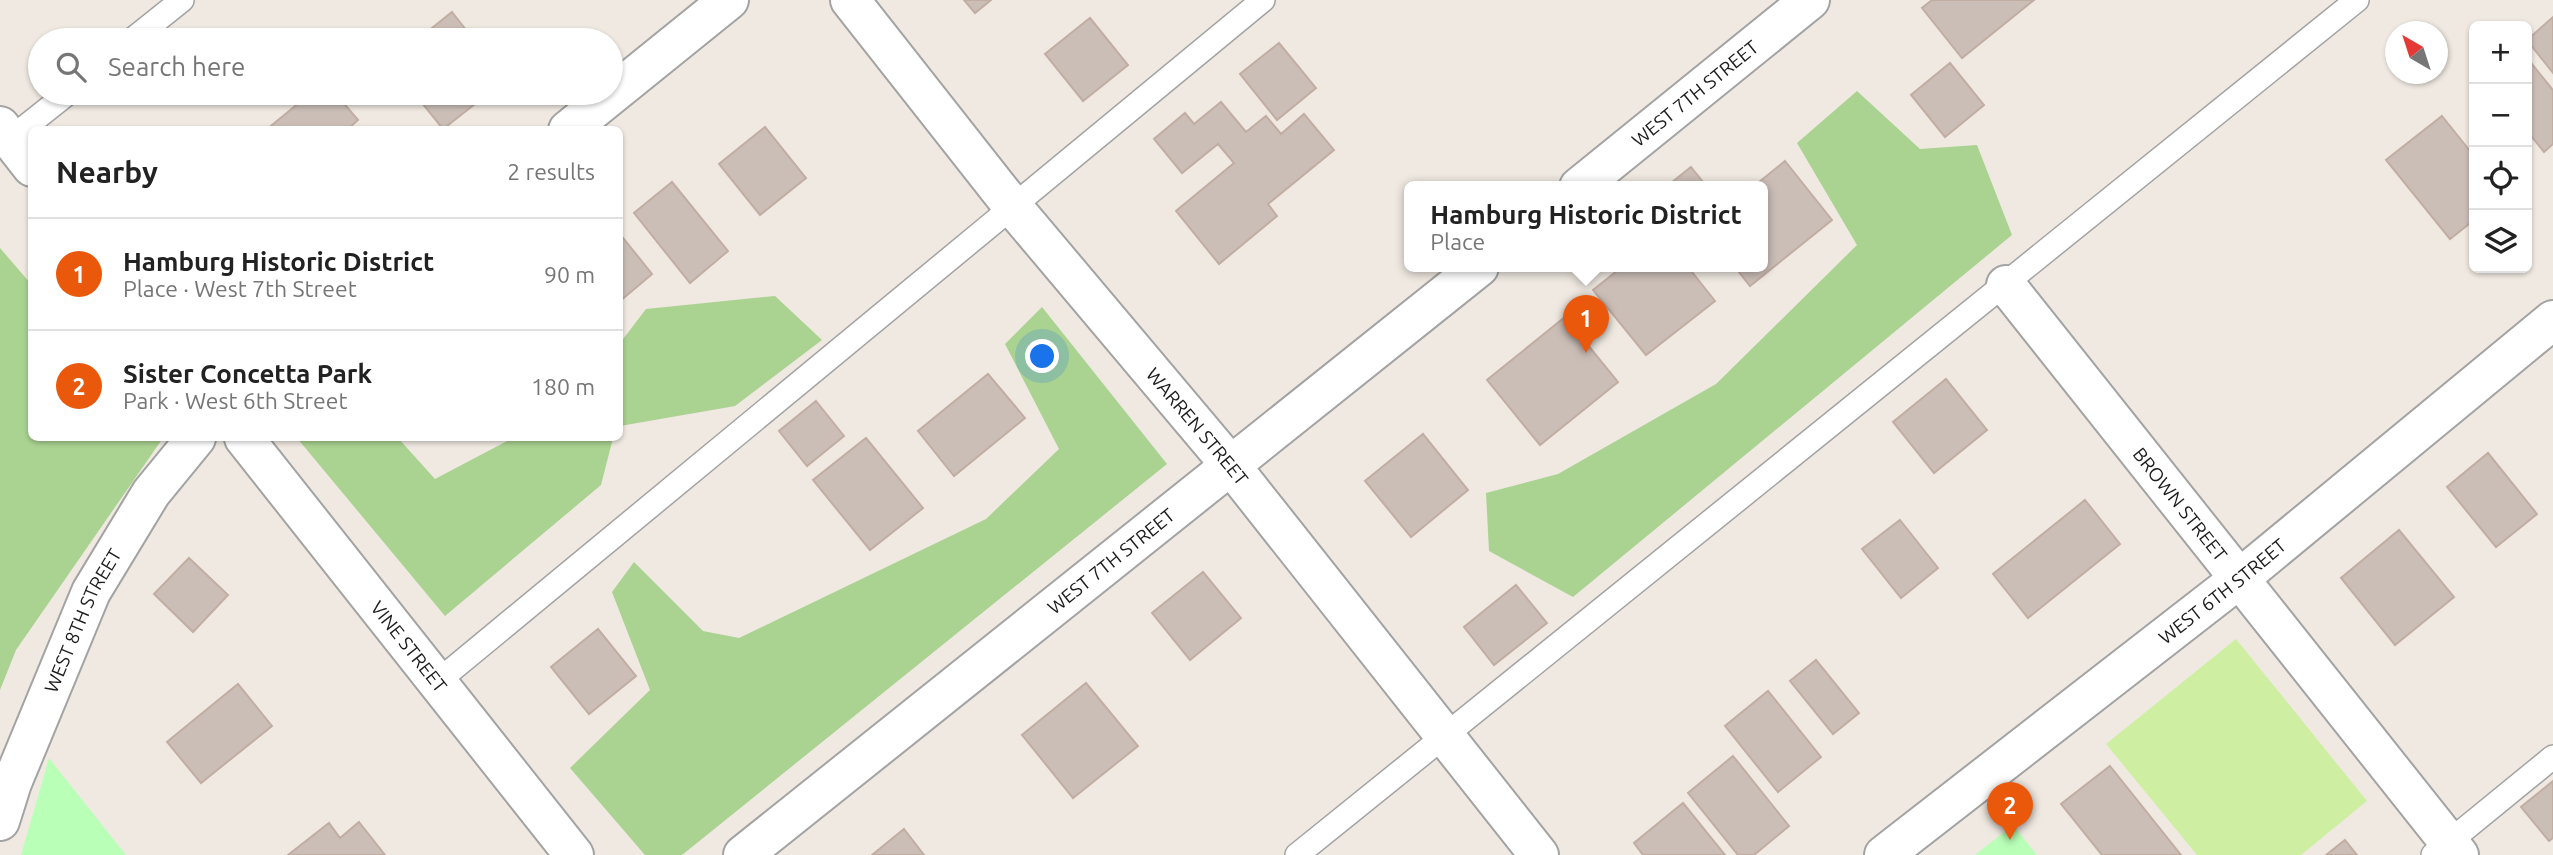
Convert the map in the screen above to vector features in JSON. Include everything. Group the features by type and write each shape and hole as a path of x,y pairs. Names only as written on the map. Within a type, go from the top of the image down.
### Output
{"street":[{"path":"623,86 729,0"},
{"name":"WARREN STREET","path":"850,0 1013,206 1232,467 1539,855"},
{"name":"WEST 7TH STREET","path":"1586,181 1794,5"},
{"path":"573,126 599,105"},
{"name":"WEST 7TH STREET","path":"743,855 1473,272"},
{"name":"BROWN STREET","path":"2006,285 2239,579 2447,851"},
{"name":"WEST 6TH STREET","path":"1884,855 2239,579 2553,320"},
{"name":"WEST 8TH STREET","path":"0,821 12,783 91,592 151,493 194,441"},
{"name":"VINE STREET","path":"246,441 574,855"}],"lane":[{"path":"147,28 182,0"},
{"path":"437,682 1264,0"},
{"path":"1297,855 1443,734 2006,285 2357,0"},
{"path":"33,126 55,105"},
{"path":"14,144 28,131"},
{"path":"2447,851 2553,757"}],"green space":[{"path":"1857,91 1920,149 1977,145 2012,235 1573,597 1489,551 1486,493 1558,474 1716,384 1857,245 1797,143"},
{"path":"0,248 28,281 28,441 161,441 16,650 0,690"},
{"path":"775,296 822,340 735,406 623,425 623,339 646,309"},
{"path":"1042,307 1167,464 682,855 645,855 570,768 650,690 612,592 634,562 703,631 739,638 986,519 1059,449 1005,344"},
{"path":"299,441 401,441 435,479 507,441 612,441 601,485 445,616"},
{"path":"2236,639 2367,801 2301,855 2197,855 2106,744"},
{"path":"49,758 126,855 21,855"},
{"path":"2013,825 2037,855 1975,855"}],"building":[{"path":"964,0 991,0 975,13"},
{"path":"1932,0 2034,0 1962,58 1922,8"},
{"path":"452,12 465,28 432,28"},
{"path":"2553,17 2553,73 2532,46 2532,36"},
{"path":"1090,18 1128,65 1083,101 1045,54"},
{"path":"1279,43 1316,88 1277,120 1240,74"},
{"path":"1950,63 1984,105 1945,137 1911,95"},
{"path":"2532,64 2553,90 2553,144 2544,152 2532,137"},
{"path":"1221,102 1246,132 1266,116 1281,134 1304,114 1334,150 1268,204 1277,216 1219,264 1176,211 1234,163 1218,144 1182,173 1154,139 1185,113 1194,124"},
{"path":"296,105 345,105 358,120 351,126 271,126"},
{"path":"424,105 474,105 447,126 441,126"},
{"path":"2442,116 2469,150 2469,224 2450,239 2386,160"},
{"path":"765,127 806,178 760,215 719,164"},
{"path":"1785,161 1832,220 1768,272 1768,181 1760,181"},
{"path":"1691,167 1702,181 1674,181"},
{"path":"672,182 728,251 690,283 634,213"},
{"path":"623,238 652,274 623,298"},
{"path":"1616,272 1692,272 1715,301 1646,355 1593,290"},
{"path":"1739,272 1767,272 1750,286"},
{"path":"1565,317 1618,382 1540,445 1487,380"},
{"path":"988,374 1025,418 954,476 918,431"},
{"path":"1946,379 1987,430 1934,473 1893,422"},
{"path":"816,401 844,436 807,466 779,431"},
{"path":"1423,434 1468,490 1411,537 1365,481"},
{"path":"866,438 923,508 870,550 813,480"},
{"path":"2488,453 2537,514 2496,547 2447,487"},
{"path":"2085,500 2120,544 2028,618 1993,574"},
{"path":"1900,520 1938,568 1901,598 1862,549"},
{"path":"2399,530 2454,597 2395,645 2341,578"},
{"path":"189,558 228,595 193,632 154,594"},
{"path":"1203,572 1241,618 1190,660 1152,613"},
{"path":"1516,585 1547,623 1494,665 1464,627"},
{"path":"598,629 636,676 589,714 551,667"},
{"path":"1816,660 1859,713 1833,734 1790,681"},
{"path":"1086,683 1138,746 1073,798 1022,735"},
{"path":"238,684 272,726 201,783 167,742"},
{"path":"1768,691 1821,757 1778,792 1725,726"},
{"path":"1733,756 1789,826 1754,855 1738,855 1688,793"},
{"path":"2110,766 2181,855 2102,855 2061,804"},
{"path":"2553,781 2553,838 2549,841 2521,807"},
{"path":"1683,803 1725,855 1643,855 1634,843"},
{"path":"359,822 385,855 288,855 329,823 340,838"},
{"path":"904,829 924,855 872,855"},
{"path":"2345,840 2357,855 2326,855"}],"place":[{"name":"Hamburg Historic District","path":"1586,353"},
{"name":"Sister Concetta Park","path":"2010,840"}]}
